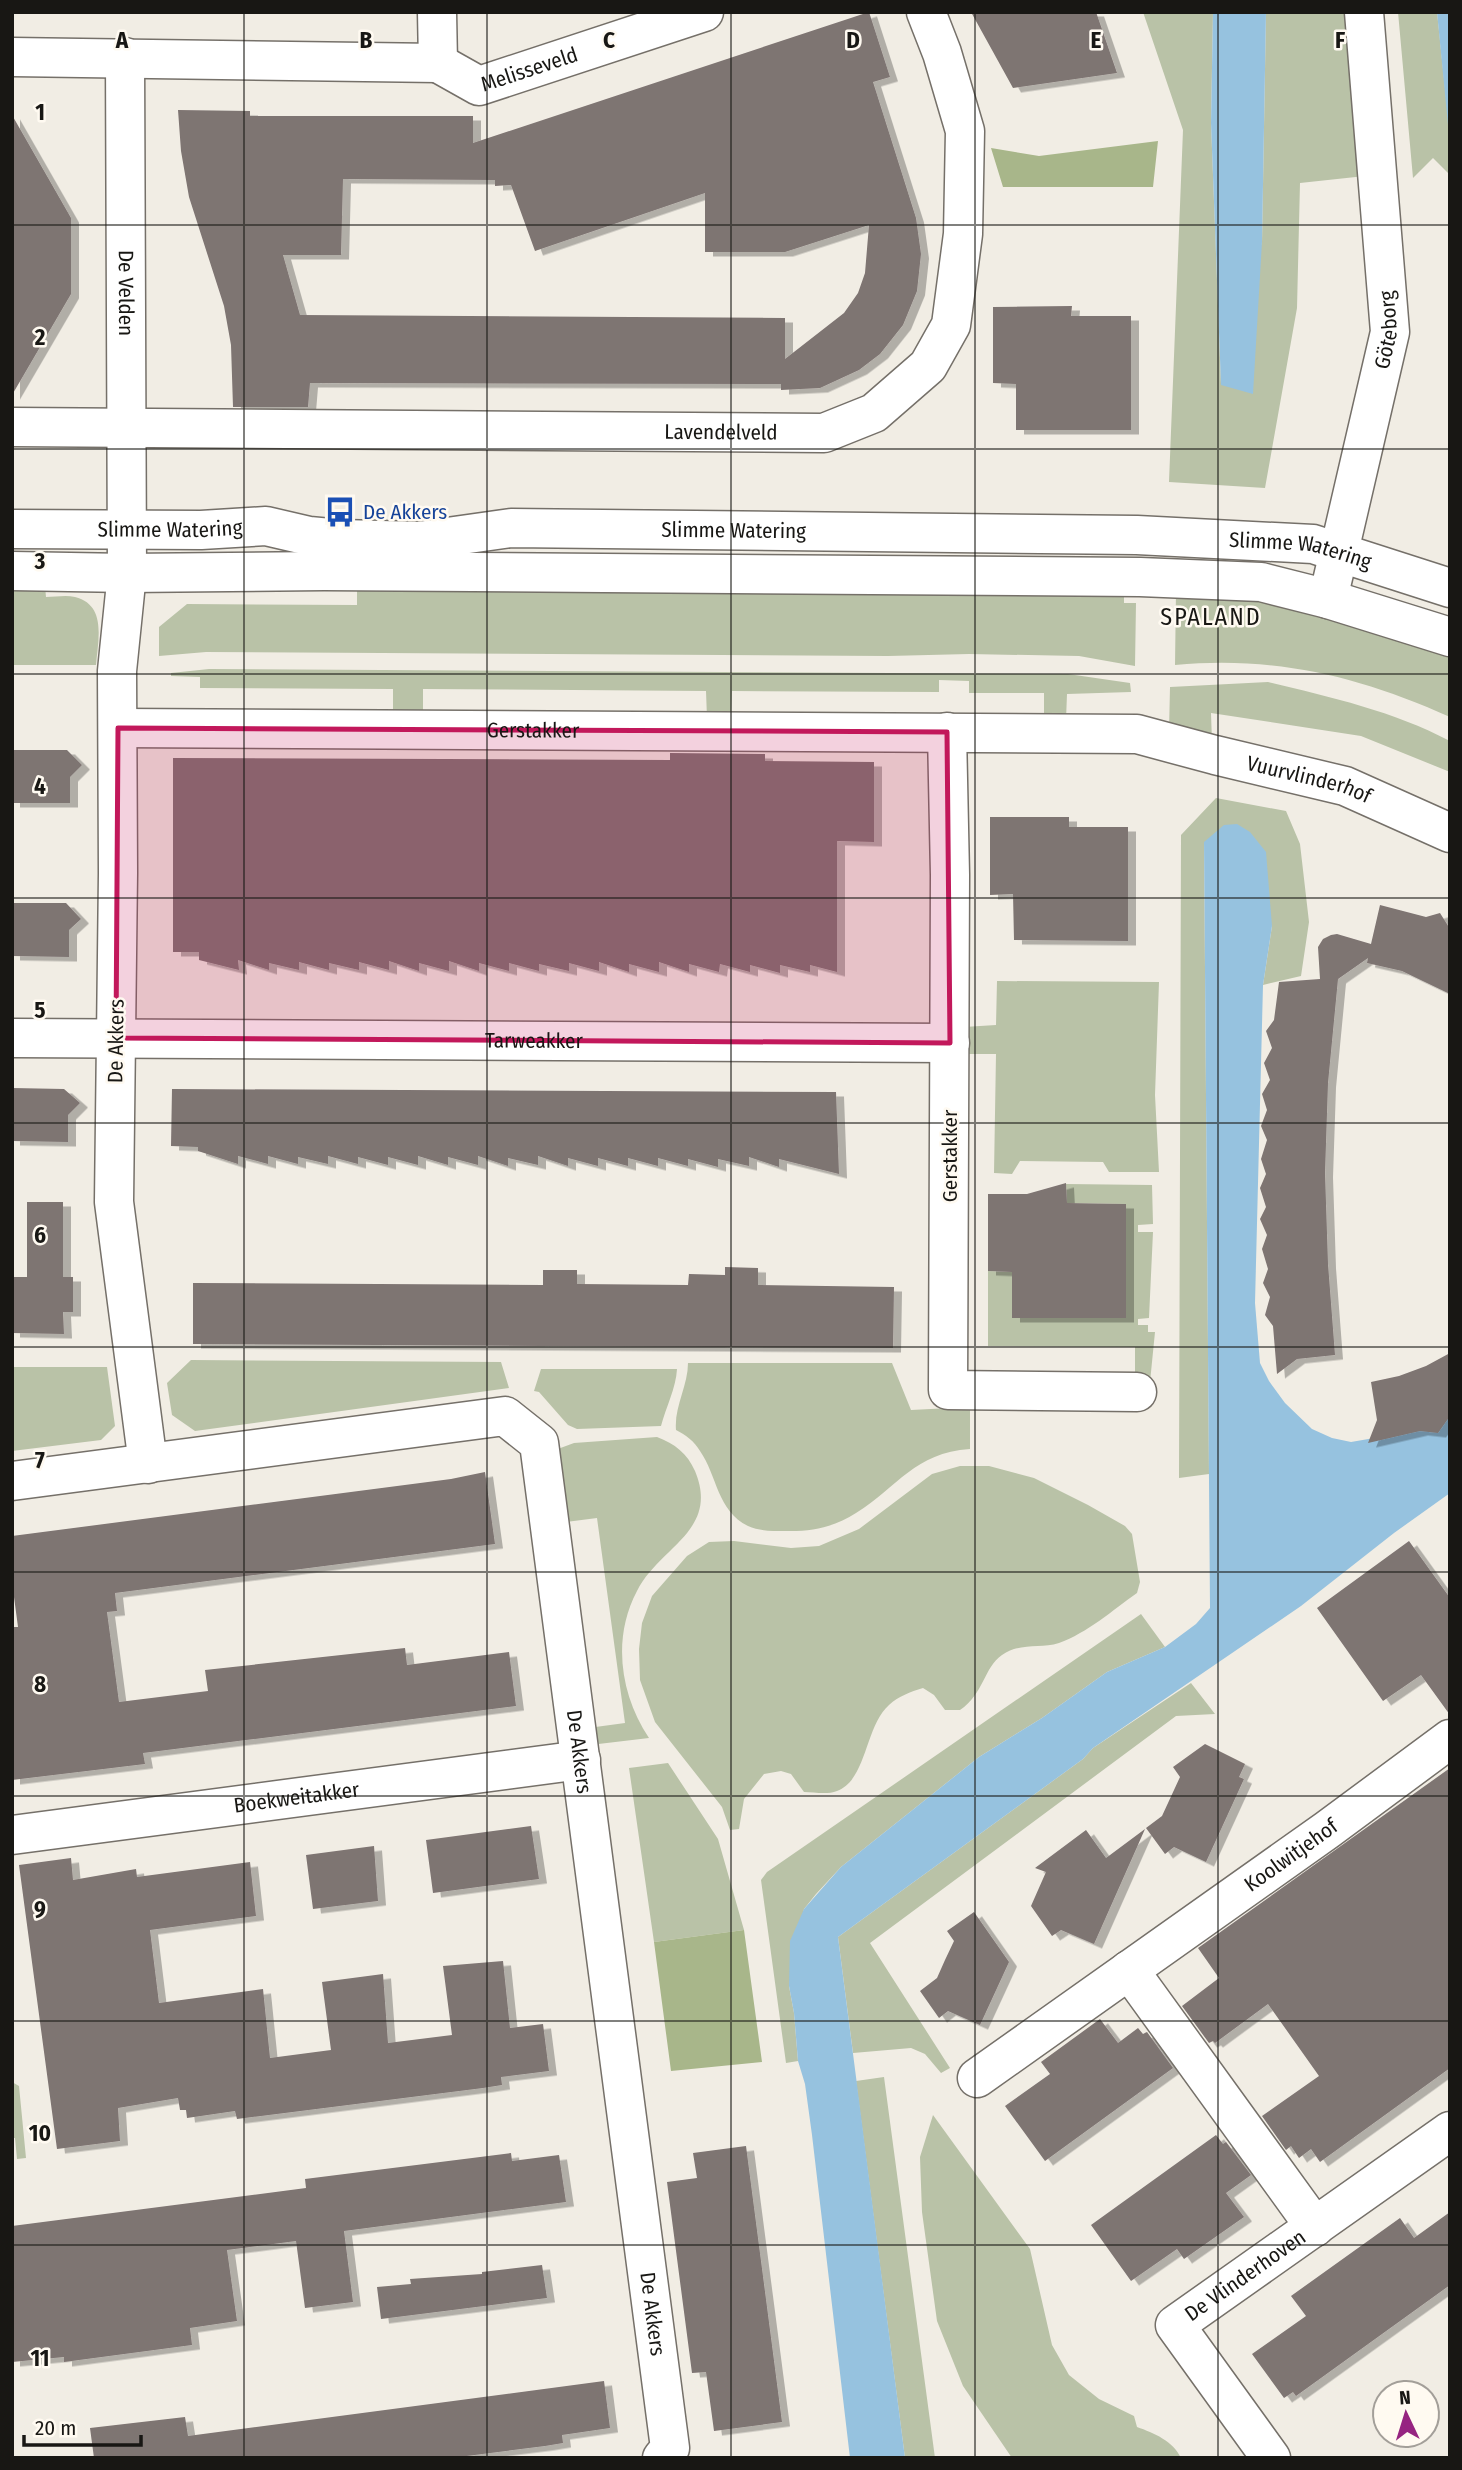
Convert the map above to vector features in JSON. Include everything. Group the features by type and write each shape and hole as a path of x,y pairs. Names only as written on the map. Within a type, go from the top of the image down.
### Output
{"street":[{"path":"12,57 438,63 437,12"},
{"name":"Melisseveld","path":"438,63 479,86 704,12"},
{"name":"Lavendelveld","path":"12,427 824,433 874,414 928,366 951,325 963,234 965,131 942,53 926,12"},
{"name":"Göteborg","path":"1328,599 1391,332 1364,12"},
{"name":"De Velden","path":"125,57 127,573"},
{"name":"Slimme Watering","path":"12,528 201,530 266,526 309,536 419,541 511,528 1137,535 1313,544 1450,588"},
{"name":"Slimme Watering","path":"12,571 1162,577 1261,582 1328,599 1450,637"},
{"name":"De Akkers","path":"127,573 117,671 114,1202 148,1464"},
{"name":"Gerstakker","path":"118,728 1137,734 1162,740"},
{"name":"Gerstakker","path":"947,732 950,1043 948,1390 1137,1392"},
{"name":"Vuurvlinderhof","path":"1162,740 1345,786 1450,833"},
{"name":"Tarweakker","path":"12,1038 950,1043"},
{"name":"De Akkers","path":"12,1481 505,1416 539,1443 670,2448 662,2458"},
{"name":"Koolwitjehof","path":"978,2078 1327,1830 1450,1739"},
{"name":"Boekweitakker","path":"12,1835 581,1760"},
{"path":"1129,1970 1315,2227"},
{"name":"De Vlinderhoven","path":"1271,2458 1175,2325 1449,2134"}],"highlighted area":[{"path":"118,728 947,732 950,1043 116,1038"}],"green space":[{"path":"1143,12 1213,12 1211,123 1221,384 1262,242 1266,12 1351,12 1365,176 1300,183 1297,308 1265,488 1169,482 1183,130"},
{"path":"1398,12 1437,12 1450,136 1450,175 1433,158 1413,178"},
{"path":"1158,141 1153,187 1003,187 991,148 1039,156"},
{"path":"357,584 1124,588 1124,603 1136,603 1135,666 1079,656 969,654 888,656 206,652 159,656 159,627 187,604 357,605"},
{"path":"12,585 45,586 46,597 75,597 92,607 99,635 96,665 12,665"},
{"path":"1176,591 1257,598 1450,652 1450,717 1382,690 1316,672 1248,664 1175,665"},
{"path":"209,669 1068,674 1130,683 1131,692 1067,694 1066,720 1044,720 1044,693 969,693 969,681 939,680 939,692 732,691 731,718 707,718 706,691 423,689 423,717 393,716 393,689 200,688 200,677 171,676 171,673"},
{"path":"1268,682 1338,699 1428,730 1450,741 1450,772 1361,736 1211,713 1212,742 1169,732 1170,687"},
{"path":"1216,798 1286,811 1300,844 1309,922 1301,976 1263,985 1272,926 1204,842 1209,1474 1179,1478 1181,835"},
{"path":"997,981 1159,982 1155,1095 1159,1172 1109,1172 1103,1162 1020,1161 1012,1174 994,1173 996,1054 964,1054 964,1027 996,1025"},
{"path":"1066,1184 1152,1185 1153,1224 1138,1225 1138,1232 1153,1232 1149,1318 1138,1319 1138,1325 1148,1325 1148,1332 1155,1332 1150,1382 1135,1388 1135,1347 988,1346 988,1271 1012,1272 1012,1318 1126,1318 1126,1204 1067,1203"},
{"path":"191,1360 501,1362 509,1388 195,1431 172,1415 167,1383"},
{"path":"688,1363 892,1363 911,1410 970,1407 970,1449 951,1452 921,1464 871,1503 831,1525 794,1531 752,1528 738,1519 724,1502 698,1447 676,1430"},
{"path":"12,1367 107,1367 115,1426 101,1440 12,1451"},
{"path":"541,1369 677,1369 661,1426 577,1429 568,1425 539,1392 534,1391"},
{"path":"657,1437 680,1450 692,1465 701,1492 700,1509 684,1537 659,1562 637,1591 624,1628 622,1647 626,1685 631,1703 649,1738 590,1745 588,1728 625,1723 597,1518 566,1522 555,1450 574,1443"},
{"path":"960,1466 989,1466 1034,1478 1125,1526 1132,1534 1140,1582 1137,1593 1100,1621 1069,1639 1052,1645 1016,1648 1002,1655 991,1666 968,1704 960,1710 945,1710 934,1695 923,1688 897,1699 881,1714 854,1776 847,1785 837,1791 804,1792 791,1774 781,1771 764,1774 744,1799 739,1829 730,1830 722,1807 655,1722 640,1680 642,1623 652,1596 687,1556 709,1542 734,1541 791,1548 819,1546 859,1529 932,1474"},
{"path":"1141,1614 1165,1647 1107,1672 1042,1718 979,1757 841,1867 804,1909 789,1986 798,2061 786,2063 761,1880 767,1872"},
{"path":"1191,1683 1215,1714 1176,1716 870,1943 950,2068 941,2073 925,2054 911,2048 853,2053 838,1937 1083,1759 1093,1748"},
{"path":"668,1763 718,1839 744,1930 654,1942 629,1768"},
{"path":"744,1930 762,2062 671,2071 654,1942"},
{"path":"884,2077 935,2458 905,2458 856,2081"},
{"path":"12,2082 19,2086 26,2158 17,2159 15,2138 12,2138"},
{"path":"933,2115 1030,2249 1052,2345 1069,2375 1099,2399 1134,2416 1137,2427 1168,2442 1181,2458 1012,2458 963,2386 937,2321 922,2212 920,2157"}],"water":[{"path":"1213,12 1266,12 1262,242 1253,394 1221,385 1211,123"},
{"path":"1437,12 1450,12 1450,136 1449,135"},
{"path":"1237,824 1250,832 1266,852 1272,926 1263,985 1255,1303 1260,1363 1285,1403 1312,1429 1332,1438 1351,1442 1409,1432 1450,1417 1450,1493 1301,1606 1093,1748 1083,1759 838,1937 905,2458 850,2458 812,2135 805,2084 798,2061 789,1986 790,1941 804,1909 841,1867 979,1757 1042,1718 1107,1672 1165,1647 1196,1624 1210,1608 1204,842 1224,825"}],"building":[{"path":"869,12 890,77 873,82 916,218 921,254 917,291 903,325 880,354 859,370 820,388 781,390 781,384 310,383 308,407 233,407 231,345 224,306 189,197 181,151 178,110 250,111 250,116 473,116 473,143","holes":["343,179 495,180 495,186 511,185 535,251 705,193 705,252 785,252 869,225 865,273 858,293 844,313 785,359 785,318 300,315 283,255 341,255"]},
{"path":"971,12 1096,12 1117,73 1013,88"},
{"path":"12,115 71,218 71,294 12,395"},
{"path":"1072,306 1071,316 1131,316 1131,430 1016,430 1016,384 993,383 993,307"},
{"path":"12,750 67,750 82,765 70,777 70,803 12,803"},
{"path":"670,753 765,754 765,761 874,762 874,842 837,841 837,972 810,965 810,972 780,965 780,973 750,965 750,972 720,964 719,972 689,964 689,972 659,962 659,972 629,964 629,972 599,962 599,971 569,963 569,971 539,964 539,971 509,963 509,971 479,963 479,971 449,961 449,971 419,963 419,971 389,961 389,970 359,962 359,970 329,963 329,970 299,962 299,970 269,963 269,970 238,960 239,970 199,960 199,952 173,952 173,758 670,760"},
{"path":"990,817 1069,817 1069,827 1128,827 1128,941 1014,940 1013,894 990,895"},
{"path":"12,903 66,903 81,919 69,930 69,957 12,956"},
{"path":"1380,905 1426,917 1440,913 1450,929 1450,994 1402,971 1367,963 1368,958 1338,979 1328,1083 1325,1173 1335,1355 1297,1359 1277,1374 1273,1326 1265,1315 1270,1297 1263,1283 1268,1269 1262,1249 1267,1235 1260,1219 1266,1207 1260,1188 1266,1174 1261,1159 1267,1140 1261,1126 1267,1110 1262,1094 1270,1080 1264,1063 1272,1048 1266,1031 1274,1020 1279,982 1320,979 1318,947 1323,939 1331,935 1337,934 1371,944"},
{"path":"12,1088 64,1089 80,1103 68,1115 68,1142 12,1141"},
{"path":"172,1089 836,1092 839,1174 779,1159 779,1167 749,1157 749,1166 718,1159 718,1167 688,1159 688,1166 658,1158 658,1166 628,1158 628,1166 598,1158 598,1166 568,1158 568,1166 538,1156 538,1165 508,1158 508,1166 478,1156 478,1165 448,1157 448,1165 418,1156 418,1165 388,1157 388,1165 358,1157 358,1164 328,1156 328,1164 298,1157 298,1164 268,1156 268,1164 238,1156 238,1164 198,1151 198,1147 171,1146"},
{"path":"1066,1183 1067,1203 1126,1204 1126,1318 1012,1318 1012,1272 988,1271 988,1194 1027,1194"},
{"path":"27,1202 63,1202 63,1277 73,1277 73,1312 63,1312 64,1334 12,1333 12,1277 27,1277"},
{"path":"725,1267 758,1268 758,1285 894,1287 893,1348 193,1344 193,1283 543,1285 543,1270 577,1270 577,1284 688,1285 689,1274 725,1275"},
{"path":"1450,1353 1450,1416 1438,1433 1420,1431 1368,1443 1377,1420 1371,1382 1399,1376"},
{"path":"485,1472 495,1544 115,1593 117,1611 107,1612 119,1702 208,1691 205,1670 405,1648 407,1665 509,1652 516,1706 143,1753 145,1764 12,1780 12,1627 18,1627 12,1582 12,1536 451,1479"},
{"path":"1409,1541 1450,1598 1450,1715 1421,1675 1383,1701 1317,1608"},
{"path":"1205,1744 1245,1764 1239,1777 1244,1779 1206,1862 1174,1847 1165,1854 1146,1828 1162,1816 1180,1777 1173,1767"},
{"path":"1450,1768 1450,2068 1320,2162 1311,2149 1299,2158 1291,2146 1286,2150 1262,2116 1319,2076 1268,2004 1215,2043 1209,2043 1182,2006 1219,1978 1198,1948"},
{"path":"531,1826 539,1879 433,1893 426,1840"},
{"path":"1145,1829 1094,1944 1061,1930 1052,1936 1031,1906 1046,1872 1035,1868 1086,1830 1106,1858"},
{"path":"374,1846 378,1901 313,1909 306,1855"},
{"path":"71,1858 73,1880 136,1869 137,1877 250,1862 256,1916 150,1930 159,2003 263,1989 270,2058 331,2050 322,1982 383,1974 388,2043 452,2035 443,1966 503,1961 510,2028 543,2024 549,2071 501,2077 502,2085 483,2088 237,2119 235,2111 187,2118 186,2110 180,2110 178,2098 118,2108 120,2141 57,2149 19,1865"},
{"path":"974,1912 1009,1962 980,2025 948,2011 939,2018 920,1991 937,1978 954,1941 947,1931"},
{"path":"1100,2019 1118,2043 1138,2028 1143,2034 1147,2032 1173,2068 1045,2161 1005,2106 1050,2074 1041,2062"},
{"path":"1216,2135 1223,2144 1226,2142 1251,2175 1226,2193 1244,2217 1184,2259 1177,2249 1131,2281 1091,2225"},
{"path":"746,2146 782,2422 714,2431 706,2372 692,2373 667,2182 697,2178 693,2153"},
{"path":"511,2153 512,2161 559,2155 566,2202 344,2231 353,2302 305,2308 296,2241 227,2250 237,2321 190,2328 192,2345 64,2362 64,2357 12,2362 12,2226 306,2188 305,2179"},
{"path":"1450,2212 1450,2285 1296,2396 1293,2392 1284,2398 1252,2354 1306,2316 1291,2296 1400,2218 1414,2238"},
{"path":"542,2265 547,2298 381,2319 377,2287 411,2284 410,2279 482,2274"},
{"path":"604,2381 610,2428 562,2435 563,2443 451,2458 94,2458 90,2428 185,2417 188,2436"}],"place":[{"name":"De Akkers","path":"340,512"}],"district":[{"name":"SPALAND","path":"1211,617"}]}
